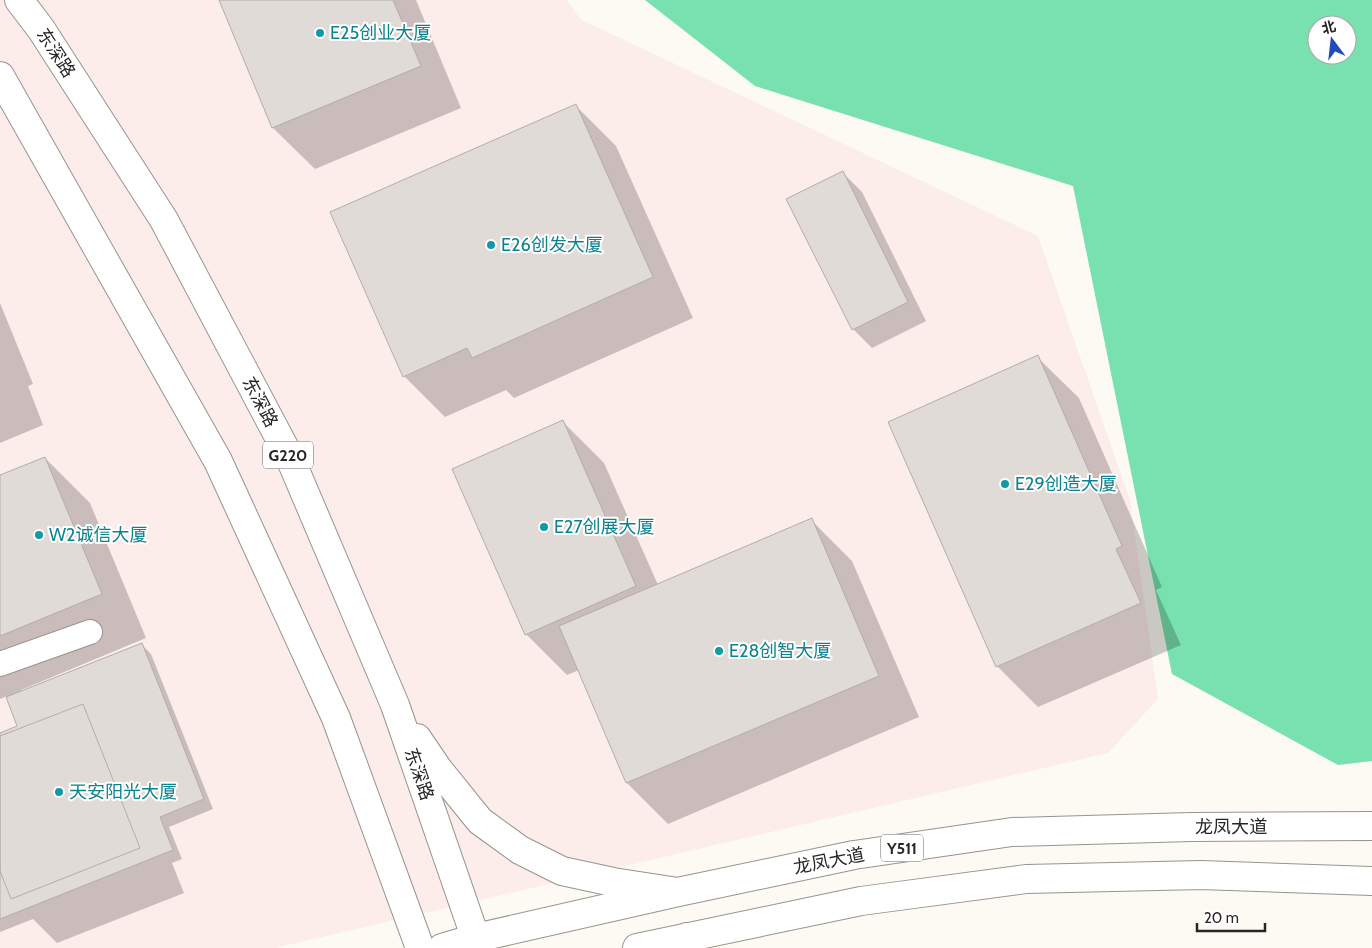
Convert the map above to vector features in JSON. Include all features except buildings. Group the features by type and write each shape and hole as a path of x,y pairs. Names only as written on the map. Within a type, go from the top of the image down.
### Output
{"main road":[{"name":"东深路","path":"19,0 41,29 164,220 290,458 395,705 478,943"},
{"path":"0,76 218,461 336,718 420,948"},
{"path":"395,705 438,769 480,821 520,850 562,871 613,882 678,892"},
{"name":"龙凤大道","path":"442,948 478,943 678,892 854,855 1012,832 1191,827 1372,826"},
{"path":"636,948 679,942 861,901 1026,879 1201,875 1372,880"}],"street":[{"path":"0,664 90,632"}],"shaded area":[{"path":"0,0 567,0 580,19 1038,236 1130,500 1158,699 1108,753 275,948 0,948"}],"green space":[{"path":"645,0 1372,0 1372,761 1338,765 1172,674 1073,186 755,86"}],"place":[{"name":"E25创业大厦","path":"320,33"},
{"name":"E26创发大厦","path":"491,245"},
{"name":"E29创造大厦","path":"1005,484"},
{"name":"E27创展大厦","path":"544,527"},
{"name":"W2诚信大厦","path":"39,535"},
{"name":"E28创智大厦","path":"719,651"},
{"name":"天安阳光大厦","path":"59,792"}]}
